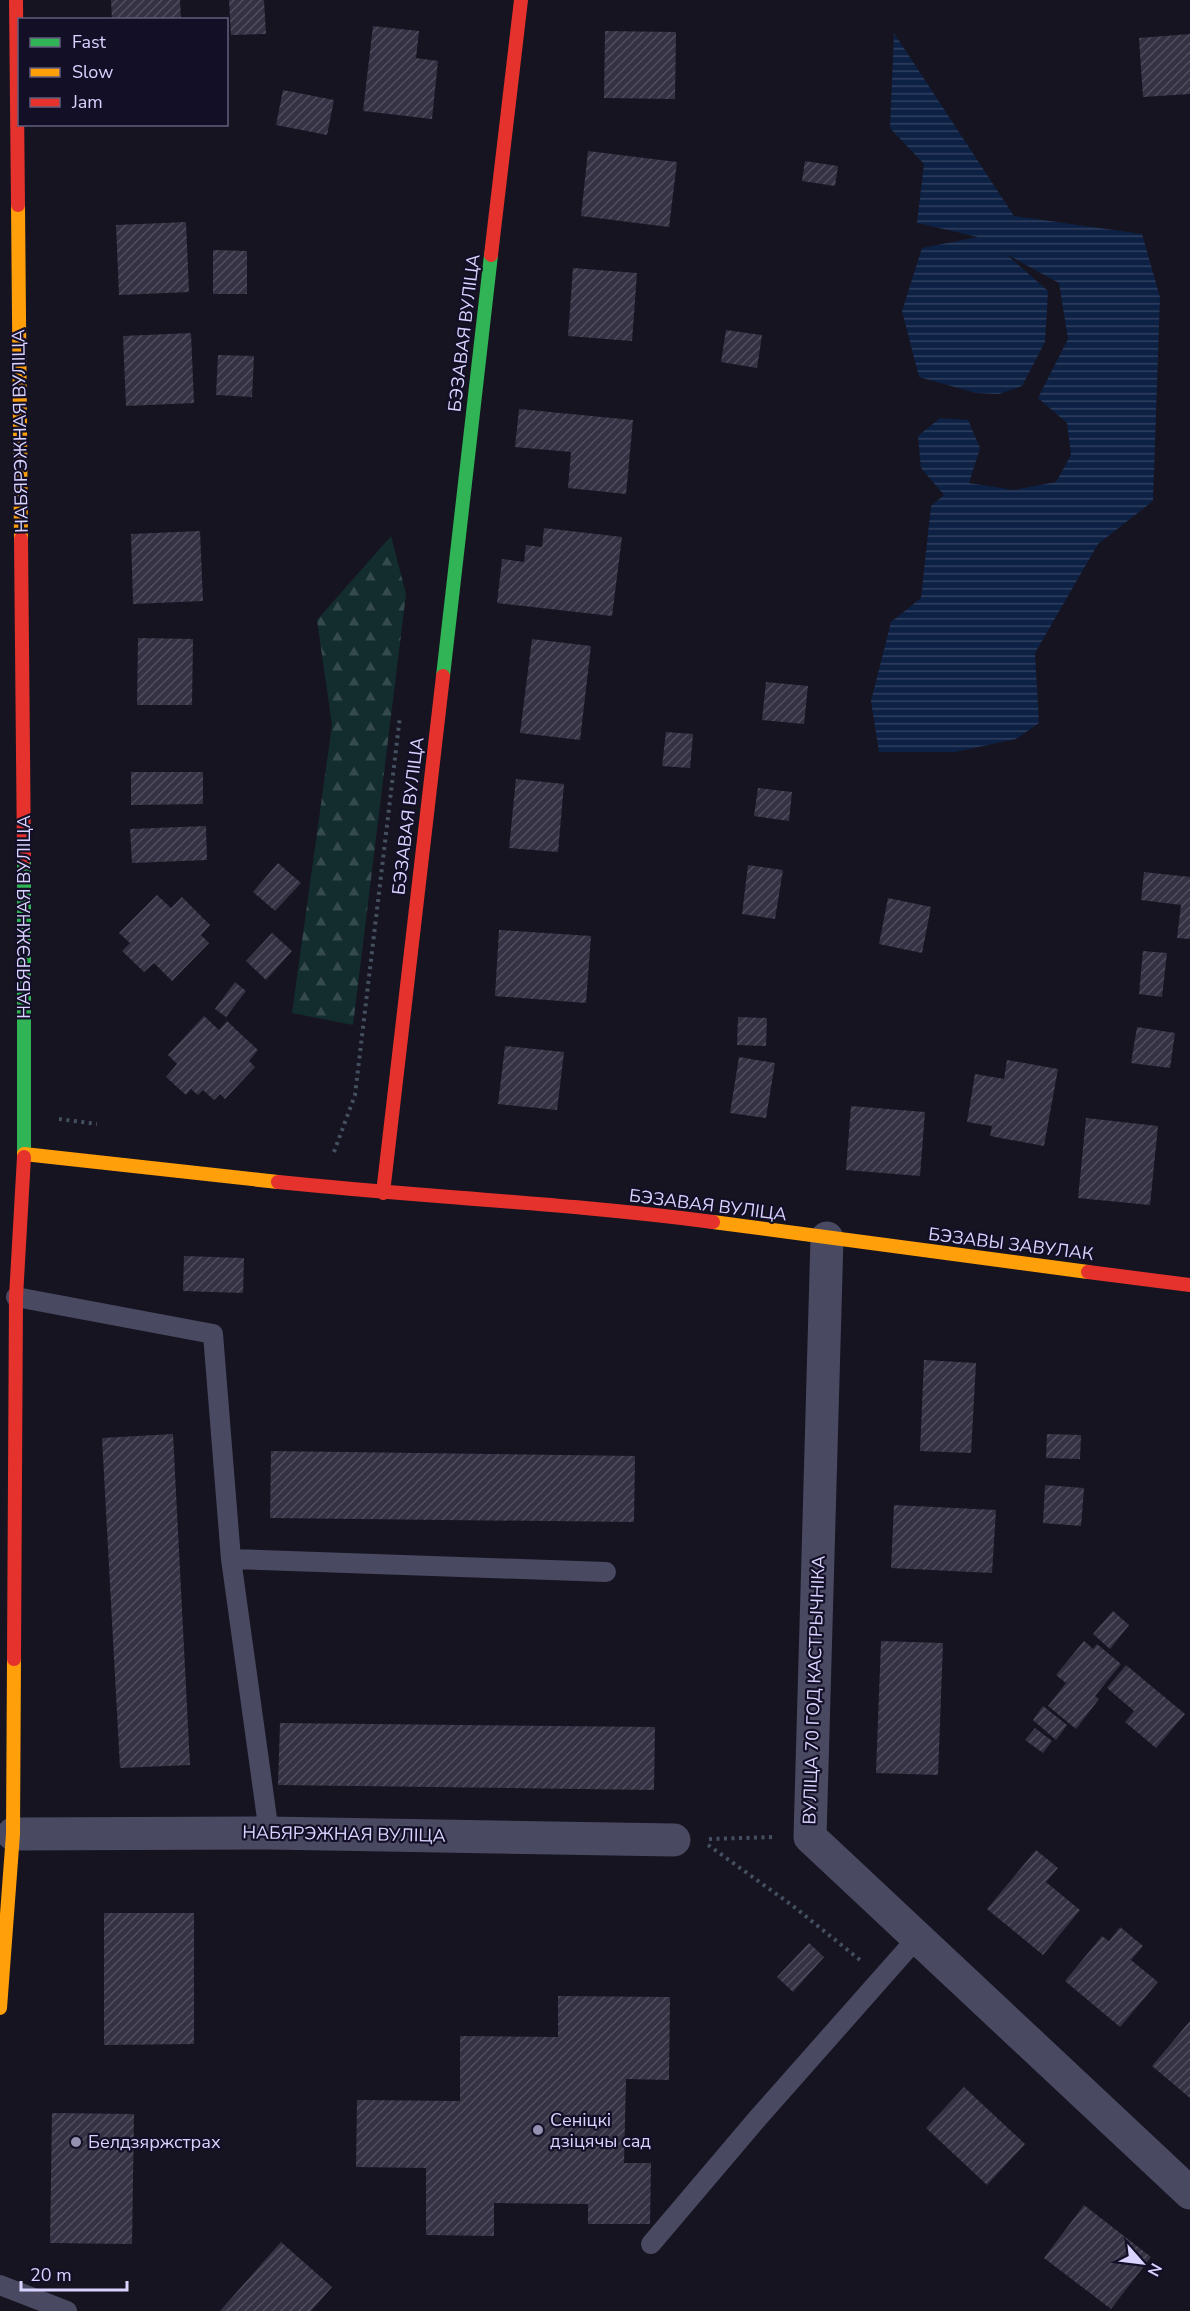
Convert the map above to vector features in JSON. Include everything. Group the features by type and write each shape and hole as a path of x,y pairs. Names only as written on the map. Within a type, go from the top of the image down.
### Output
{"street":[{"name":"НАБЯРЭЖНАЯ ВУЛІЦА","path":"0,2008 13,1834 8,1296 24,1154 25,999 15,0"},
{"name":"БЭЗАВАЯ ВУЛІЦА","path":"521,0 383,1193 641,1213 827,1238"},
{"path":"24,1154 383,1193"},
{"name":"БЭЗАВЫ ЗАВУЛАК","path":"827,1238 1190,1285"},
{"name":"ВУЛІЦА 70 ГОД КАСТРЫЧНІКА","path":"827,1238 810,1837 1190,2193"},
{"name":"НАБЯРЭЖНАЯ ВУЛІЦА","path":"13,1834 269,1833 675,1840"}],"lane":[{"path":"8,1296 213,1334 231,1559 269,1833"},
{"path":"231,1559 606,1572"},
{"path":"651,2244 757,2119 917,1938"},
{"path":"0,2285 67,2311"}],"path":[{"path":"331,1160 355,1095 402,704"},
{"path":"55,1156 59,1118 106,1125"},
{"path":"810,1837 700,1839 793,1906 882,1977"}],"green space":[{"path":"391,536 406,594 353,1025 292,1013 332,725 317,620"}],"water":[{"path":"894,33 1014,216 1142,234 1160,297 1153,501 1098,544 1035,653 1039,723 1016,739 955,752 879,752 871,701 891,622 921,598 931,506 944,495 921,468 918,436 940,418 968,420 980,448 969,483 1014,490 1056,482 1071,455 1067,423 1038,398 1068,339 1059,283 1006,254 1048,291 1045,342 1022,386 999,394 976,393 919,377 902,311 922,248 978,237 917,223 924,164 890,128"}],"building":[{"path":"111,0 180,0 181,18 112,18"},
{"path":"229,0 264,0 266,34 231,35"},
{"path":"373,26 419,31 416,58 438,61 432,119 363,111"},
{"path":"605,31 676,32 675,99 604,98"},
{"path":"1190,34 1190,94 1143,97 1139,38"},
{"path":"283,90 334,100 327,135 276,125"},
{"path":"588,151 677,162 669,227 581,216"},
{"path":"805,161 838,166 835,186 802,181"},
{"path":"186,222 189,292 119,295 116,225"},
{"path":"213,250 247,251 247,294 213,294"},
{"path":"573,268 637,273 632,341 568,336"},
{"path":"726,330 762,335 757,368 721,362"},
{"path":"191,333 194,403 126,406 123,336"},
{"path":"218,355 254,356 252,397 216,395"},
{"path":"519,409 633,420 626,494 568,488 571,452 515,447"},
{"path":"544,528 622,537 612,616 497,603 502,559 524,562 526,545 542,547"},
{"path":"200,531 203,601 133,604 131,534"},
{"path":"138,638 193,639 192,705 137,705"},
{"path":"532,639 591,646 580,740 520,733"},
{"path":"766,682 808,686 804,724 762,720"},
{"path":"666,732 693,734 690,768 662,766"},
{"path":"131,772 203,772 203,804 131,805"},
{"path":"516,779 564,784 558,852 509,848"},
{"path":"758,788 792,792 789,821 754,816"},
{"path":"206,826 207,860 132,863 130,829"},
{"path":"278,863 301,883 275,911 253,892"},
{"path":"748,865 783,870 775,919 742,914"},
{"path":"1144,872 1190,877 1190,939 1177,938 1181,905 1141,900"},
{"path":"157,895 171,908 182,897 210,925 201,935 209,943 172,981 154,963 144,972 122,951 130,943 119,933"},
{"path":"888,898 931,907 922,953 879,944"},
{"path":"499,930 591,936 586,1003 495,996"},
{"path":"272,933 292,951 266,980 246,961"},
{"path":"1143,951 1167,953 1162,997 1139,994"},
{"path":"235,982 246,991 226,1017 215,1009"},
{"path":"204,1016 219,1030 227,1021 258,1050 249,1061 255,1067 225,1099 220,1094 214,1100 203,1090 198,1095 191,1089 186,1095 166,1077 177,1064 168,1055"},
{"path":"738,1017 767,1018 766,1046 737,1045"},
{"path":"1137,1027 1175,1033 1170,1068 1131,1063"},
{"path":"505,1046 564,1052 557,1110 498,1104"},
{"path":"739,1057 775,1063 766,1118 730,1113"},
{"path":"1007,1060 1058,1069 1044,1146 990,1136 992,1126 967,1122 975,1074 1004,1079"},
{"path":"851,1106 925,1112 920,1176 846,1170"},
{"path":"1086,1118 1158,1126 1150,1205 1078,1198"},
{"path":"184,1256 244,1258 243,1293 183,1291"},
{"path":"924,1360 976,1363 971,1453 920,1451"},
{"path":"173,1434 190,1765 120,1768 102,1438"},
{"path":"1047,1434 1081,1435 1080,1459 1046,1458"},
{"path":"271,1451 635,1456 634,1522 270,1518"},
{"path":"1045,1485 1084,1488 1081,1526 1043,1523"},
{"path":"894,1505 996,1510 992,1573 891,1568"},
{"path":"1113,1611 1129,1625 1110,1649 1093,1634"},
{"path":"881,1641 943,1643 938,1775 876,1773"},
{"path":"1084,1641 1093,1649 1097,1644 1121,1664 1095,1696 1099,1699 1076,1729 1048,1706 1066,1683 1056,1675"},
{"path":"1126,1665 1185,1714 1156,1748 1125,1722 1134,1711 1107,1688"},
{"path":"1043,1706 1067,1725 1056,1740 1033,1720"},
{"path":"280,1723 655,1727 654,1790 278,1785"},
{"path":"1035,1728 1052,1741 1043,1753 1025,1740"},
{"path":"1036,1850 1058,1868 1046,1882 1080,1910 1043,1955 987,1909"},
{"path":"104,1913 194,1913 194,2044 104,2045"},
{"path":"1120,1927 1143,1946 1131,1960 1158,1982 1120,2027 1065,1981 1102,1936 1109,1941"},
{"path":"809,1943 824,1957 793,1992 777,1977"},
{"path":"558,1996 670,1997 669,2080 626,2079 624,2163 651,2163 650,2224 588,2224 588,2204 494,2203 494,2236 426,2235 426,2168 356,2167 357,2100 460,2101 460,2036 558,2037"},
{"path":"1190,2021 1190,2098 1152,2066"},
{"path":"964,2087 1025,2144 987,2185 926,2128"},
{"path":"52,2113 134,2114 132,2244 50,2243"},
{"path":"1084,2205 1151,2257 1111,2309 1044,2258"},
{"path":"281,2242 332,2287 311,2311 220,2311"}],"traffic: fast":[{"path":"443,676 491,255"},
{"path":"24,859 24,1157"}],"traffic: slow":[{"path":"18,205 21,539"},
{"path":"24,1154 278,1182"},
{"path":"713,1222 1088,1272"},
{"path":"0,2008 13,1834 14,1659"}],"traffic: jam":[{"path":"16,0 18,205"},
{"path":"491,255 521,0"},
{"path":"21,539 24,859"},
{"path":"383,1193 443,676"},
{"path":"14,1659 16,1297 24,1157"},
{"path":"278,1182 659,1215 713,1222"},
{"path":"1088,1272 1190,1285"}],"place":[{"name":"Сеніцкі дзіцячы сад","path":"538,2130"},
{"name":"Белдзяржстрах","path":"76,2142"}]}
